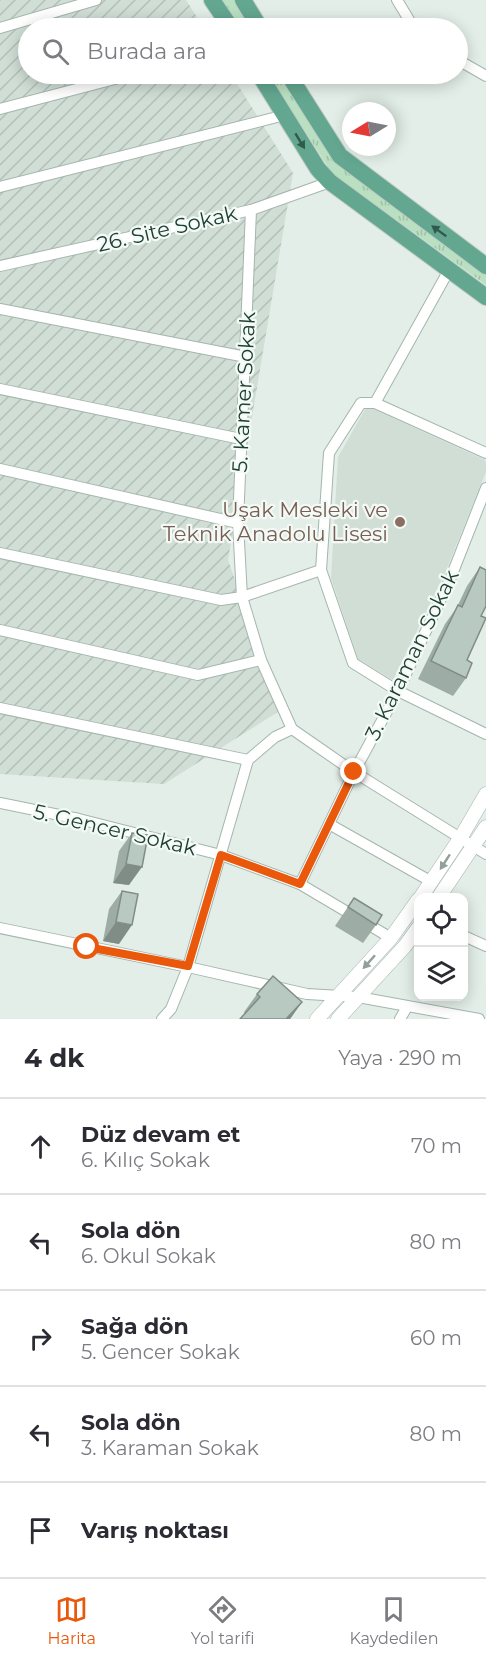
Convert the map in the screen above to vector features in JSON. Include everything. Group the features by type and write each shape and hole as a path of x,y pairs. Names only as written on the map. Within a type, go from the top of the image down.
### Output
{"main road":[{"path":"213,0 225,18"},
{"path":"243,0 254,18"},
{"path":"265,84 318,169 330,182 486,297"},
{"path":"294,84 340,156 486,266"}],"street":[{"path":"34,18 96,0"},
{"path":"397,0 408,18"},
{"path":"0,28 18,23"},
{"path":"468,66 486,76"},
{"path":"0,109 96,84"},
{"path":"0,187 285,115"},
{"name":"26. Site Sokak","path":"0,266 251,210 330,182"},
{"name":"5. Kamer Sokak","path":"251,210 238,523 242,597 261,660 292,729"},
{"path":"375,403 448,270"},
{"path":"0,309 246,357"},
{"path":"0,389 242,440"},
{"path":"486,453 375,403 361,403 329,453 321,570 352,663 398,691 486,735"},
{"path":"0,469 238,523"},
{"name":"3. Karaman Sokak","path":"300,884 354,772 398,691 451,577 486,488"},
{"path":"0,553 221,600 242,597 321,570"},
{"path":"0,630 198,675 261,660"},
{"path":"0,708 248,760"},
{"path":"162,1019 171,1009 188,966 248,760 275,737 292,729 354,772 480,850"},
{"path":"424,893 486,794"},
{"name":"5. Gencer Sokak","path":"0,803 80,819 221,855 300,884 391,938"},
{"path":"329,824 432,882"},
{"path":"443,893 480,850 486,826"},
{"path":"317,1019 391,938 414,907"},
{"path":"0,928 188,966 307,994 358,998 479,1019"},
{"path":"338,1019 414,934"},
{"path":"468,938 486,946"},
{"path":"400,1019 407,1007"}],"shaded area":[{"path":"0,0 186,0 198,18 18,18 18,84 237,84 293,173 228,560 281,710 164,784 0,774"},
{"name":"Uşak Mesleki ve Teknik Anadolu Lisesi","path":"367,406 485,460 486,463 486,472 445,573 393,680 358,659 331,578 338,457"}],"green space":[{"path":"221,0 234,0 246,18 233,18"},
{"path":"274,84 287,84 336,162 343,169 486,274 486,285 332,173"}],"building":[{"path":"480,567 486,570 486,606 481,616 486,618 467,660 472,663 466,678 431,661 458,605 462,607"},
{"path":"132,833 148,835 142,867 126,864"},
{"path":"122,891 138,894 132,925 116,922"},
{"path":"354,898 382,915 376,925 348,907"},
{"path":"273,976 302,1002 286,1019 240,1019 260,997 257,994"}],"place":[{"name":"Uşak Mesleki ve Teknik Anadolu Lisesi","path":"400,522"}],"route":[{"path":"87,947 188,966 221,855 300,884 354,772"}]}
